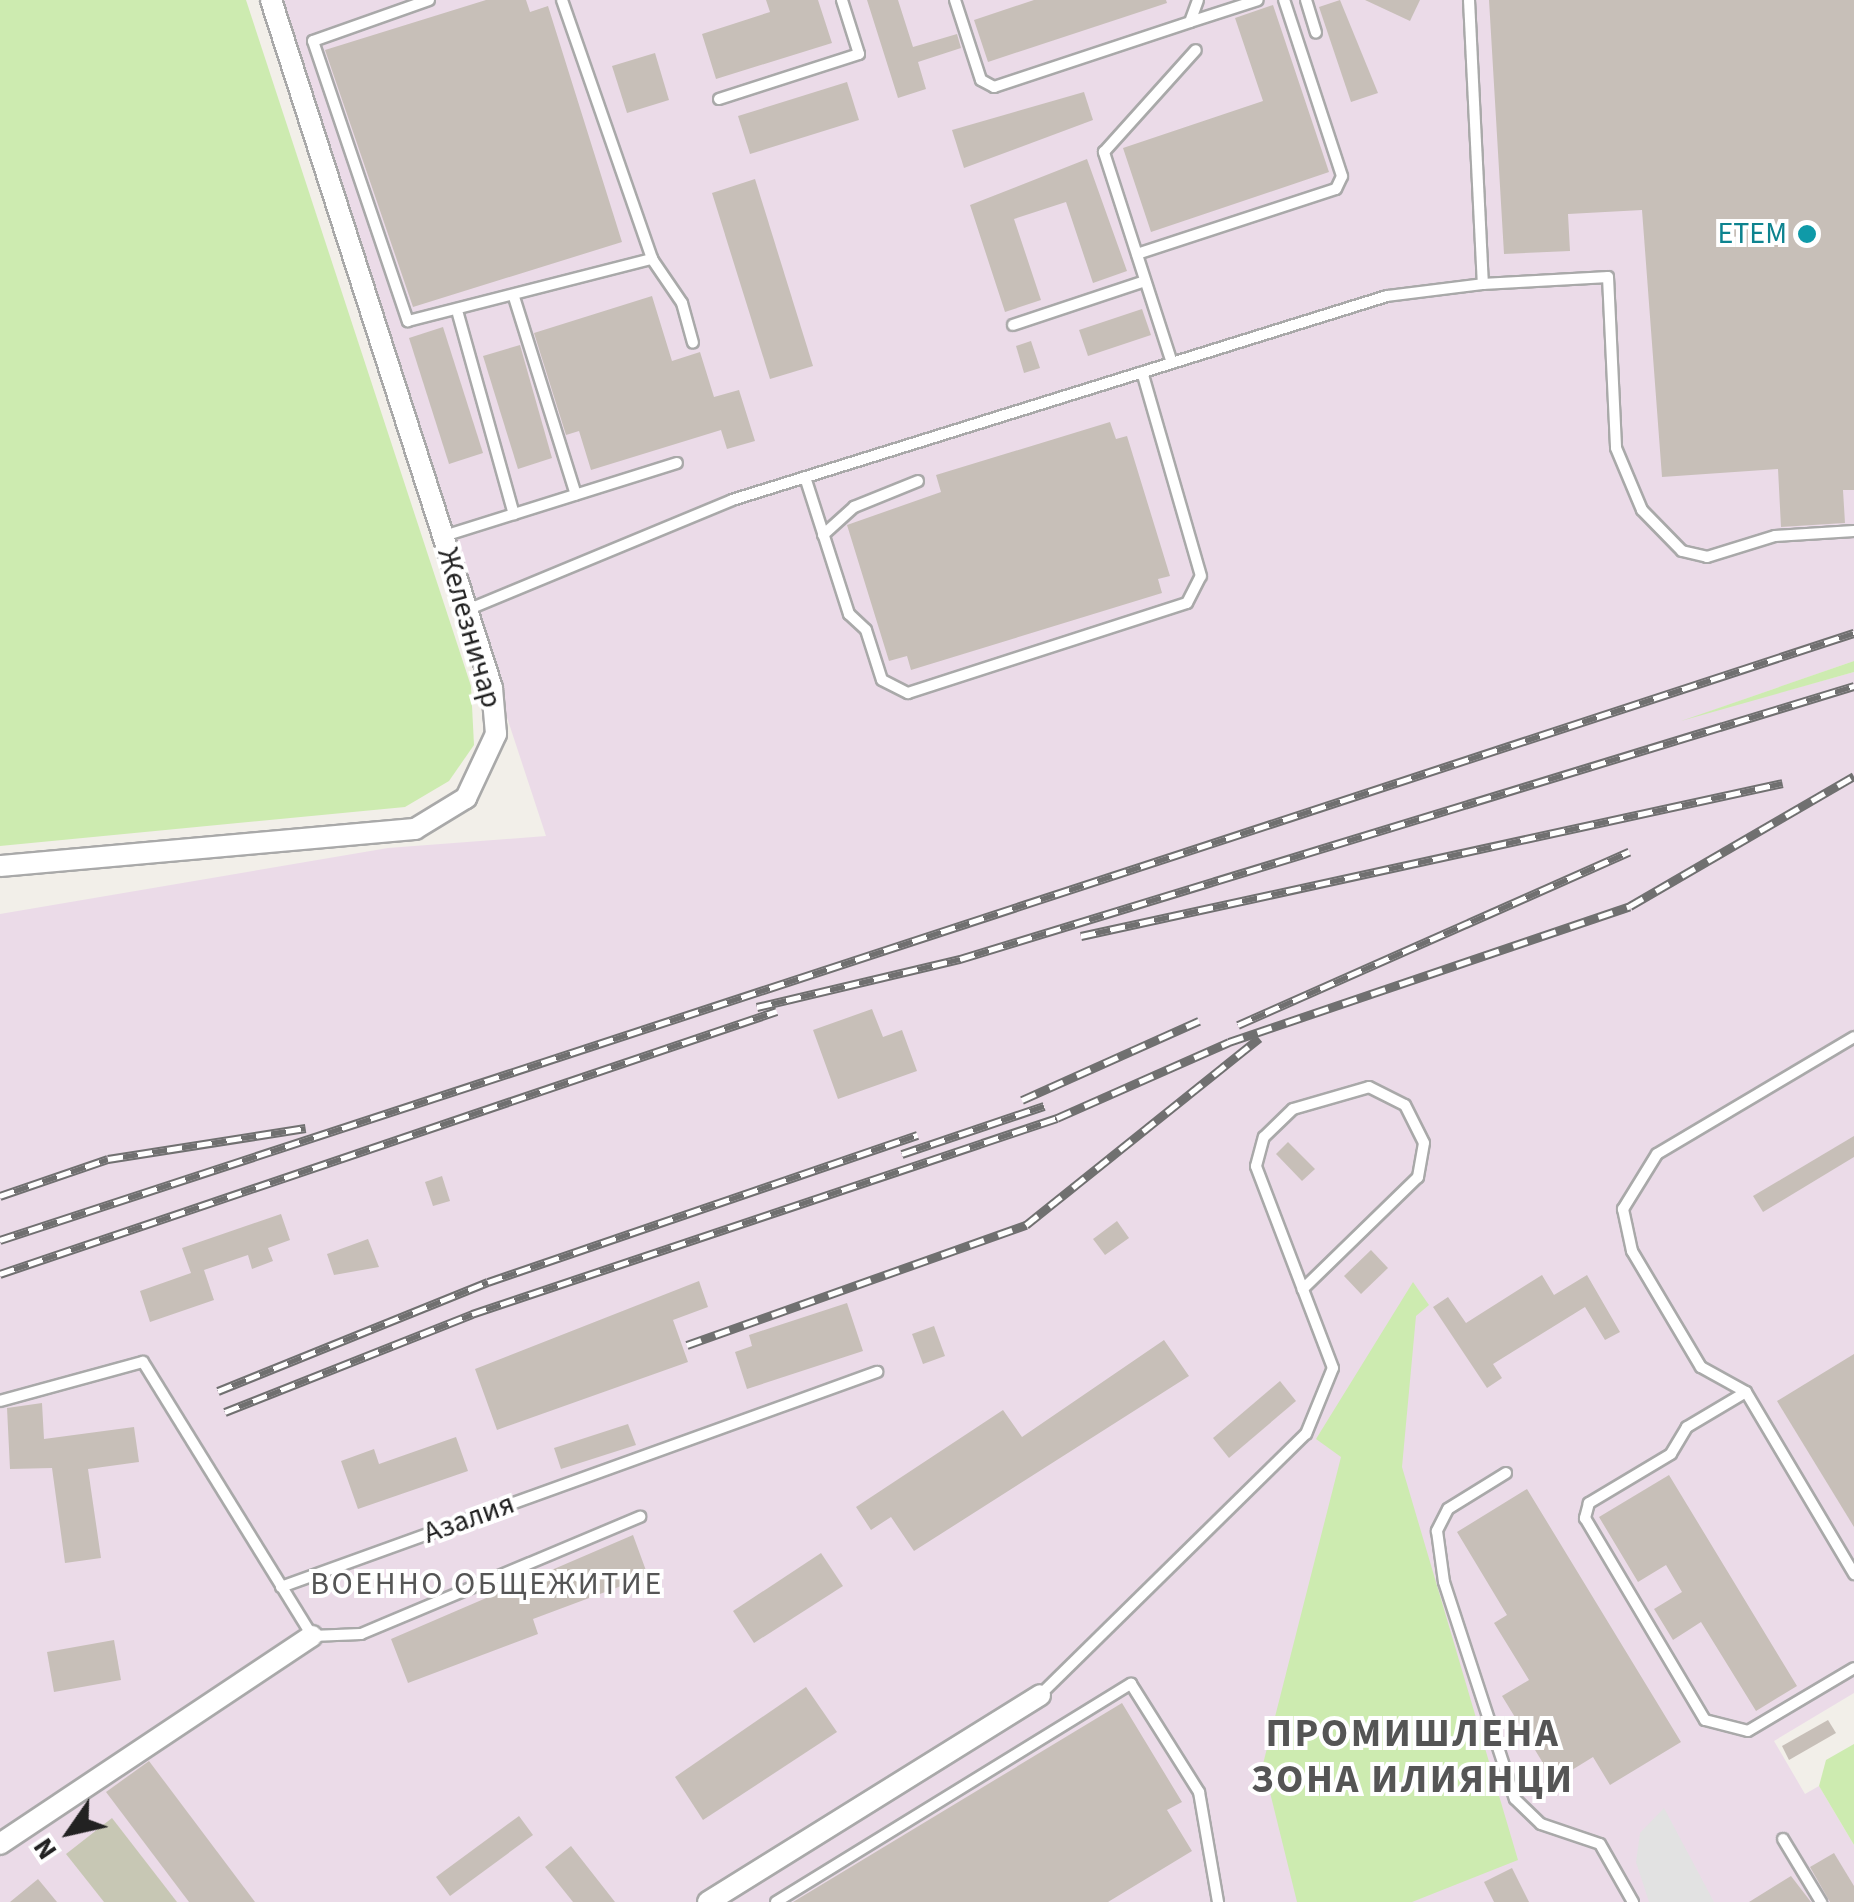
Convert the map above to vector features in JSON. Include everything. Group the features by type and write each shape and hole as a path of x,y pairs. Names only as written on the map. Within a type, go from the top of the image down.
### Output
{"street":[{"name":"Железничар","path":"0,866 393,834 440,819 466,798 496,734 492,688 271,0"},
{"path":"0,1844 312,1636"},
{"path":"708,1902 1040,1695"}],"lane":[{"path":"429,0 322,34 313,53 402,314 416,323 458,314 652,260"},
{"path":"562,0 652,260 682,303 693,343"},
{"path":"719,99 859,54 842,0"},
{"path":"955,0 981,80 994,87 1258,0"},
{"path":"1190,22 1198,0"},
{"path":"1137,254 1336,189 1342,176 1284,0"},
{"path":"1306,0 1316,33"},
{"path":"1469,0 1483,284"},
{"path":"1172,363 1104,152 1196,50"},
{"path":"467,610 804,478 1404,292 1483,284 1608,278 1616,448 1642,510 1682,550 1707,557 1775,536 1854,531"},
{"path":"1013,324 1145,281"},
{"path":"514,297 576,495"},
{"path":"458,314 514,514"},
{"path":"804,478 882,680 908,693 1187,603 1201,576 1142,372"},
{"path":"443,536 677,463"},
{"path":"823,534 854,507 918,481"},
{"path":"1854,1037 1656,1154 1628,1187 1632,1251 1701,1367 1746,1392 1854,1574"},
{"path":"1040,1695 1306,1434 1333,1368 1256,1166 1264,1138 1294,1109 1369,1087 1405,1105 1424,1143 1418,1177 1303,1289"},
{"path":"0,1401 144,1362 312,1636 360,1634 640,1517"},
{"name":"Азалия","path":"281,1587 877,1372"},
{"path":"1746,1392 1686,1426 1671,1454 1589,1503 1585,1518 1705,1720 1748,1731 1854,1668"},
{"path":"1506,1472 1448,1509 1437,1530 1444,1582 1515,1799 1541,1824 1600,1844 1632,1902"},
{"path":"776,1902 1131,1684 1199,1792 1218,1902"},
{"path":"1783,1839 1821,1902"}],"shaded area":[{"path":"271,0 1854,0 1854,661 1705,713 1854,672 1854,1693 1774,1741 1805,1794 1819,1786 1854,1845 1854,1902 0,1902 0,914 388,848 546,836"},
{"path":"1664,1808 1714,1902 1649,1902 1636,1862 1640,1833"},
{"path":"112,1818 177,1902 104,1902 66,1854"}],"green space":[{"path":"0,0 246,0 471,686 474,745 449,781 405,807 0,846"},
{"path":"1854,661 1854,672 1681,721"},
{"path":"1413,1282 1429,1305 1416,1316 1402,1467 1518,1860 1412,1902 1297,1902 1263,1764 1341,1457 1316,1439"},
{"path":"1854,1744 1854,1845 1819,1786 1826,1760"}],"building":[{"path":"486,0 526,0 530,12 548,6 622,242 413,307 325,50"},
{"path":"766,0 818,0 832,43 716,79 702,34 770,12"},
{"path":"867,0 898,0 913,47 957,34 961,48 918,62 926,89 898,98"},
{"path":"1034,0 1167,3 988,62 974,20"},
{"path":"1340,0 1378,93 1351,102 1319,7"},
{"path":"1365,0 1420,0 1410,21"},
{"path":"1489,0 1854,0 1854,490 1843,490 1845,523 1781,527 1778,469 1662,477 1642,210 1568,214 1570,251 1504,254"},
{"path":"1273,5 1329,172 1151,232 1123,148 1263,101 1235,18"},
{"path":"655,53 669,100 627,113 612,66"},
{"path":"847,82 859,120 750,154 738,116"},
{"path":"1084,92 1093,120 964,168 952,130"},
{"path":"1087,159 1127,271 1093,283 1066,202 1014,219 1041,300 1005,312 970,205"},
{"path":"755,179 813,366 770,379 712,193"},
{"path":"652,296 672,361 700,352 714,397 739,390 755,441 727,449 721,430 591,470 579,431 566,435 534,333"},
{"path":"1142,309 1151,335 1088,356 1079,330"},
{"path":"443,327 483,453 449,464 409,338"},
{"path":"1031,341 1040,368 1024,373 1016,346"},
{"path":"520,345 552,458 518,469 483,356"},
{"path":"1110,422 1116,439 1127,436 1170,576 1158,579 1162,593 911,670 907,656 889,661 847,525 941,492 936,475"},
{"path":"872,1009 883,1037 902,1030 917,1071 838,1099 813,1030"},
{"path":"1854,1136 1854,1157 1763,1212 1753,1196"},
{"path":"1288,1142 1315,1169 1302,1181 1276,1154"},
{"path":"442,1176 450,1201 433,1206 425,1182"},
{"path":"281,1214 290,1240 268,1248 273,1261 252,1269 248,1255 204,1270 214,1300 150,1322 140,1291 191,1273 182,1248"},
{"path":"1117,1221 1129,1238 1105,1255 1093,1239"},
{"path":"368,1239 379,1267 334,1275 327,1254"},
{"path":"1371,1250 1388,1268 1361,1294 1344,1276"},
{"path":"1542,1275 1554,1295 1587,1275 1620,1332 1605,1340 1585,1307 1493,1364 1502,1378 1487,1388 1433,1307 1448,1297 1466,1323"},
{"path":"699,1281 708,1307 673,1320 688,1362 497,1430 475,1369"},
{"path":"847,1303 863,1351 747,1389 735,1352 752,1346 749,1335"},
{"path":"934,1326 945,1356 923,1364 912,1334"},
{"path":"1164,1340 1189,1376 914,1551 891,1517 871,1530 856,1507 1003,1410 1022,1437"},
{"path":"1854,1354 1854,1527 1777,1401"},
{"path":"1280,1381 1296,1401 1229,1458 1213,1438"},
{"path":"42,1403 44,1439 134,1427 139,1462 88,1469 101,1558 65,1563 52,1468 10,1469 7,1408"},
{"path":"628,1424 636,1445 561,1469 554,1448"},
{"path":"456,1437 468,1471 358,1509 341,1461 374,1449 379,1464"},
{"path":"1669,1475 1797,1686 1756,1711 1701,1622 1673,1640 1654,1609 1682,1592 1666,1565 1638,1582 1599,1517"},
{"path":"1527,1489 1681,1742 1610,1785 1593,1757 1554,1781 1502,1696 1529,1680 1494,1623 1507,1615 1457,1532"},
{"path":"633,1535 648,1576 533,1619 538,1634 408,1683 391,1639"},
{"path":"821,1553 843,1586 754,1643 733,1611"},
{"path":"114,1640 121,1680 54,1692 47,1652"},
{"path":"806,1687 837,1732 703,1820 675,1777"},
{"path":"1122,1703 1182,1802 1167,1810 1192,1851 1108,1902 793,1902"},
{"path":"1828,1720 1836,1733 1789,1760 1782,1746"},
{"path":"149,1761 255,1902 189,1902 106,1792"},
{"path":"519,1816 533,1835 450,1896 436,1877"},
{"path":"571,1846 615,1902 573,1902 545,1867"},
{"path":"1834,1853 1854,1886 1854,1902 1830,1902 1810,1867"},
{"path":"1512,1868 1529,1902 1494,1902 1484,1882"},
{"path":"1791,1876 1811,1902 1749,1902"},
{"path":"38,1879 57,1902 10,1902"}],"railway":[{"path":"0,1240 1854,633"},
{"path":"757,1007 960,959 1854,686"},
{"path":"225,1412 472,1314 1057,1118 1229,1042 1630,906 1854,776"},
{"path":"1081,936 1783,783"},
{"path":"1238,1025 1629,852"},
{"path":"0,1274 777,1011"},
{"path":"1022,1100 1199,1021"},
{"path":"687,1345 1026,1225 1259,1038"},
{"path":"902,1154 1044,1106"},
{"path":"0,1196 108,1159 306,1128"},
{"path":"218,1391 488,1282 918,1135"}],"place":[{"name":"ЕТЕМ","path":"1807,234"}],"district":[{"name":"ВОЕННО ОБЩЕЖИТИЕ","path":"487,1584"},
{"name":"ПРОМИШЛЕНА ЗОНА ИЛИЯНЦИ","path":"1413,1757"}]}
